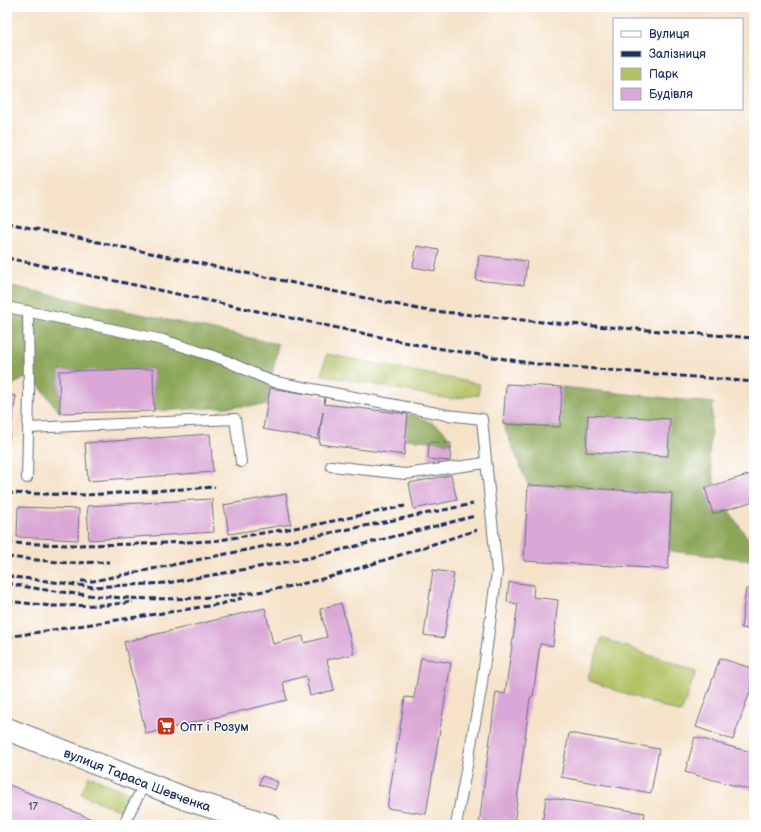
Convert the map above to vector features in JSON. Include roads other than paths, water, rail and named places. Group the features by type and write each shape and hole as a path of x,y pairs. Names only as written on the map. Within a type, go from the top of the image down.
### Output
{"main road":[{"name":"вулиця Тараса Шевченка","path":"7,729 247,822 269,825"}],"lane":[{"path":"7,307 163,340 222,359 271,381 447,414 482,419 497,572 481,690 456,825"},
{"path":"27,478 28,311"},
{"path":"28,428 235,419 240,462"},
{"path":"331,466 404,474 486,463"},
{"path":"123,825 145,783"}],"railway":[{"path":"7,223 423,310 542,322 754,338"},
{"path":"7,258 418,345 536,364 754,382"},
{"path":"7,493 86,495 215,487"},
{"path":"81,581 93,581 473,504"},
{"path":"7,543 70,545 213,541 319,524 405,506"},
{"path":"7,576 93,587 167,583 309,558 475,516"},
{"path":"7,583 30,588 69,593 135,598 169,599 235,595 301,584 333,576 477,530"},
{"path":"7,557 68,563 109,562"},
{"path":"7,637 221,604 242,598"},
{"path":"7,601 52,606 106,605 133,602"}],"place":[{"name":"Опт і Розум","path":"166,726"}]}
